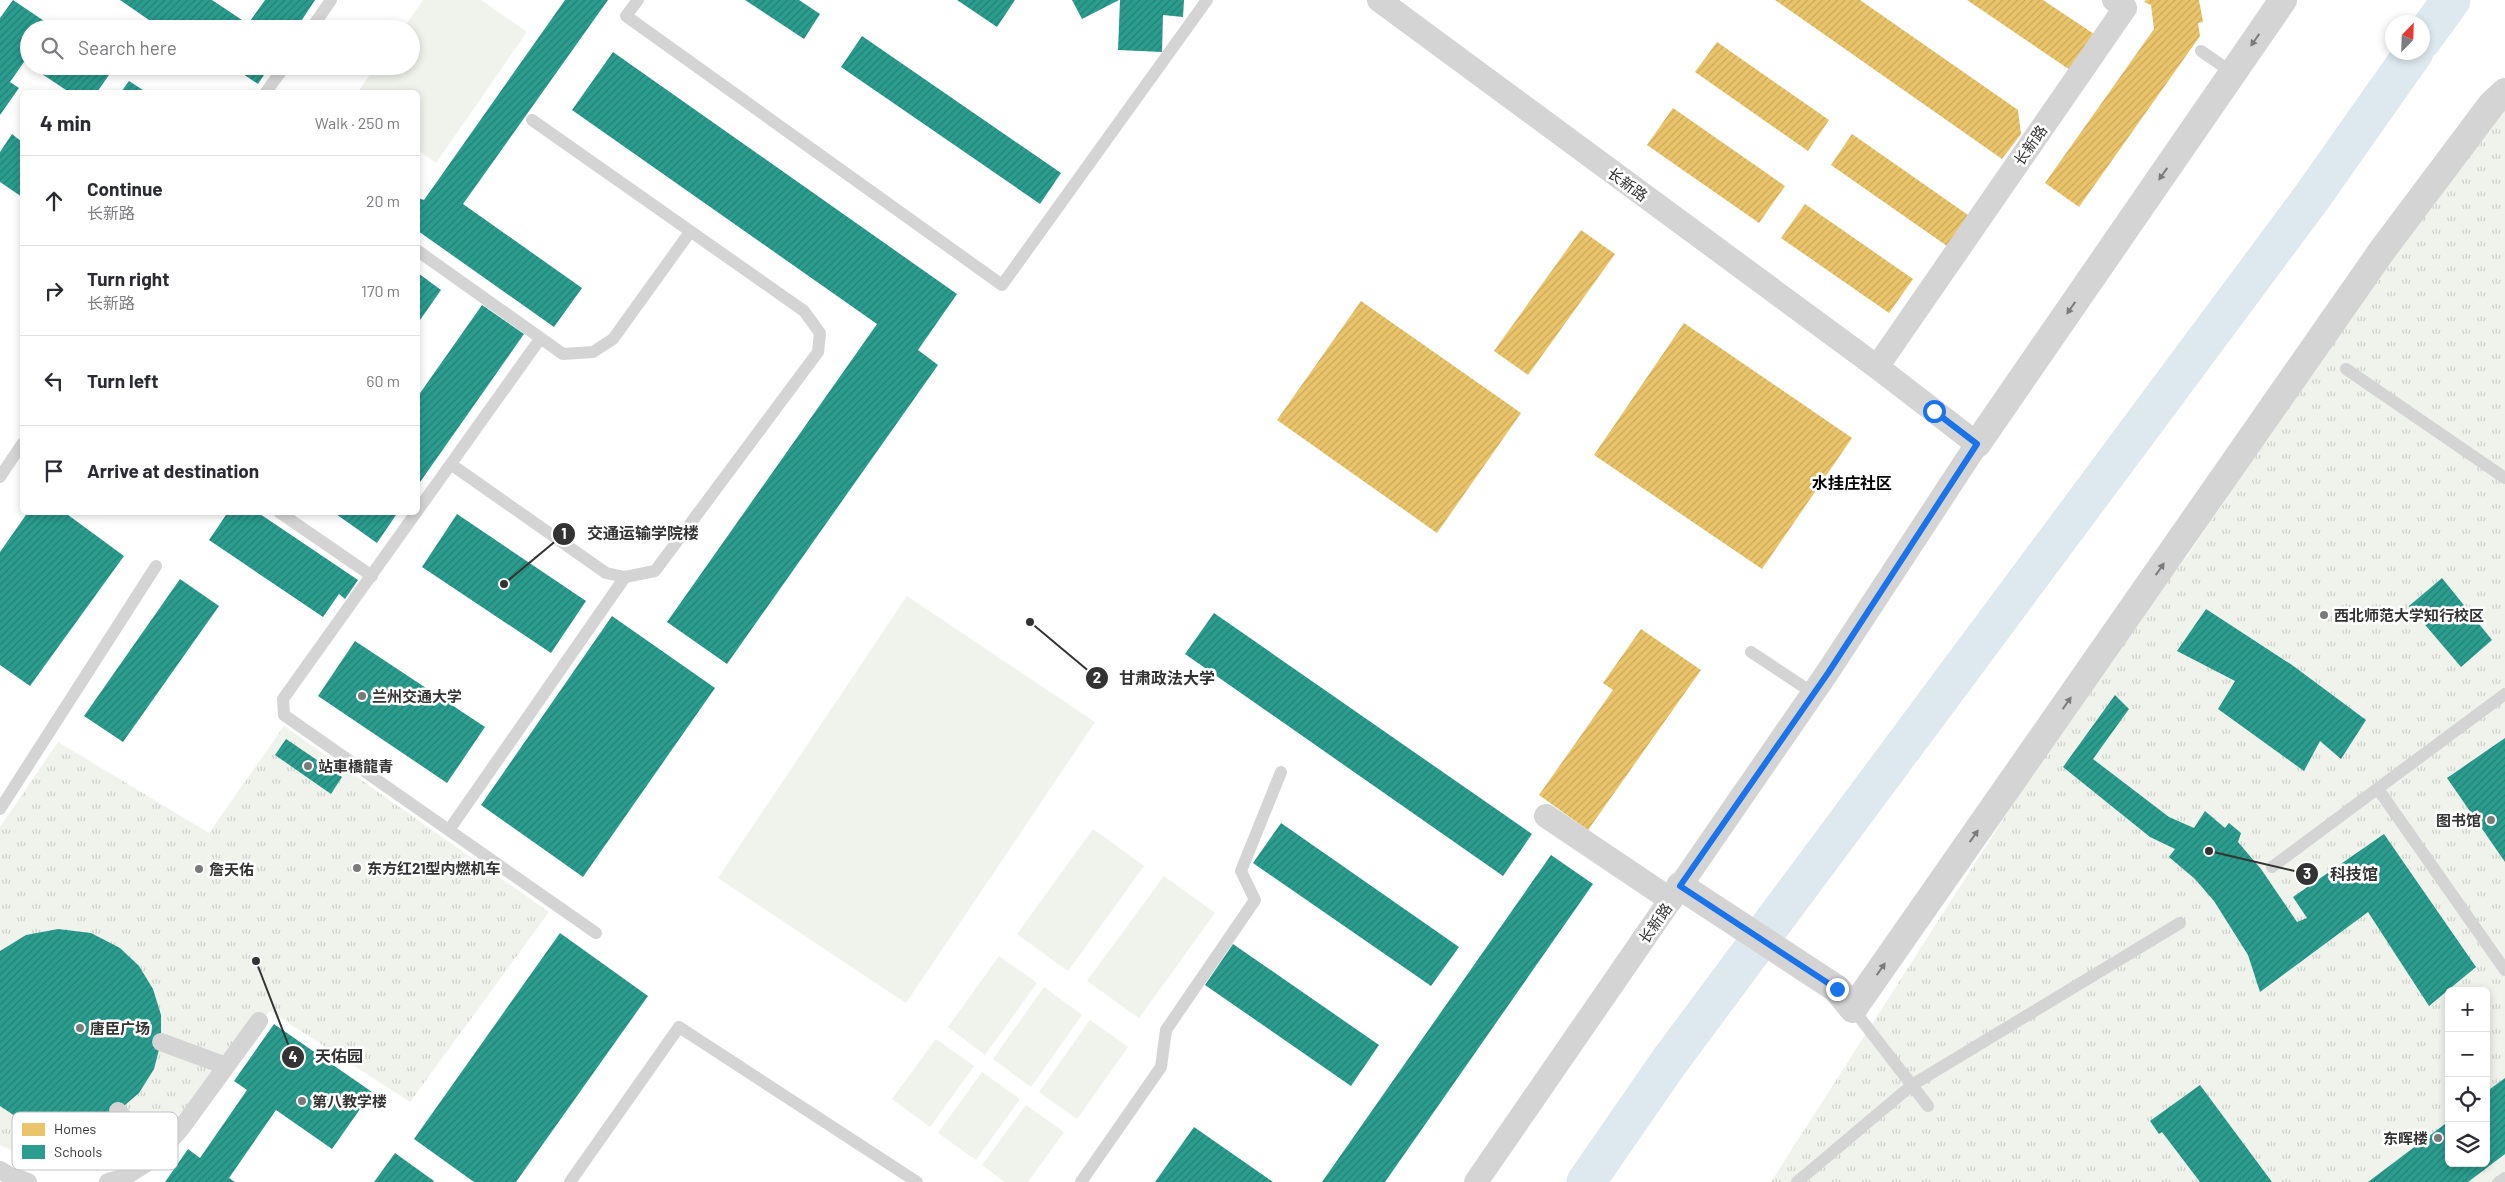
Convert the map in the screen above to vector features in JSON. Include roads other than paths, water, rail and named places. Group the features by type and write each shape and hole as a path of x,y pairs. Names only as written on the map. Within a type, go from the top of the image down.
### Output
{"street":[{"name":"长新路","path":"1379,0 1877,367 1977,444 1814,693 1476,1182"},
{"name":"长新路","path":"1877,367 2125,8 2114,0"},
{"path":"1977,444 2283,0"},
{"path":"1546,816 1675,893 1742,927 1837,989 1853,1009 2381,252 2492,104 2505,92"},
{"path":"178,1132 259,1020"},
{"path":"161,1042 226,1066"},
{"path":"0,1170 8,1176 28,1182"},
{"path":"108,1182 123,1178 136,1170"}],"lane":[{"path":"317,20 331,0"},
{"path":"638,0 626,16 1002,285 1208,0"},
{"path":"2201,51 2233,73"},
{"path":"267,90 278,75"},
{"path":"452,465 606,573 625,578 655,572 818,352 820,333 804,311 532,120"},
{"path":"420,251 563,354 583,354 603,346 620,330 690,232"},
{"path":"420,509 540,339"},
{"path":"2346,369 2505,478"},
{"path":"0,477 5,458 20,446"},
{"path":"283,515 372,576"},
{"path":"416,515 283,699 284,715 596,934"},
{"path":"0,809 156,566"},
{"path":"449,830 625,578"},
{"path":"1751,652 1814,693"},
{"path":"2272,867 2505,694"},
{"path":"1081,1182 1161,1067 1166,1030 1255,900 1241,871 1280,772"},
{"path":"2378,789 2505,970"},
{"path":"1797,1182 1912,1085 2180,923"},
{"path":"1853,1009 1928,1106"},
{"path":"570,1182 679,1027 917,1182"},
{"path":"2499,1182 2505,1178"}],"waterway":[{"path":"2430,29 2451,0"},
{"path":"1586,1182 1669,1062 2312,197 2408,60"}],"place":[{"name":"交通运输学院楼","path":"504,584"},
{"name":"西北师范大学知行校区","path":"2324,615"},
{"name":"甘肃政法大学","path":"1030,622"},
{"name":"兰州交通大学","path":"362,696"},
{"name":"站車橋龍青","path":"308,766"},
{"name":"图书馆","path":"2491,820"},
{"name":"科技馆","path":"2209,851"},
{"name":"东方红21型内燃机车","path":"357,868"},
{"name":"詹天佑","path":"199,869"},
{"name":"天佑园","path":"256,961"},
{"name":"唐臣广场","path":"80,1028"},
{"name":"第八教学楼","path":"302,1101"},
{"name":"东晖楼","path":"2438,1138"}],"district":[{"name":"水挂庄社区","path":"1852,482"}]}
